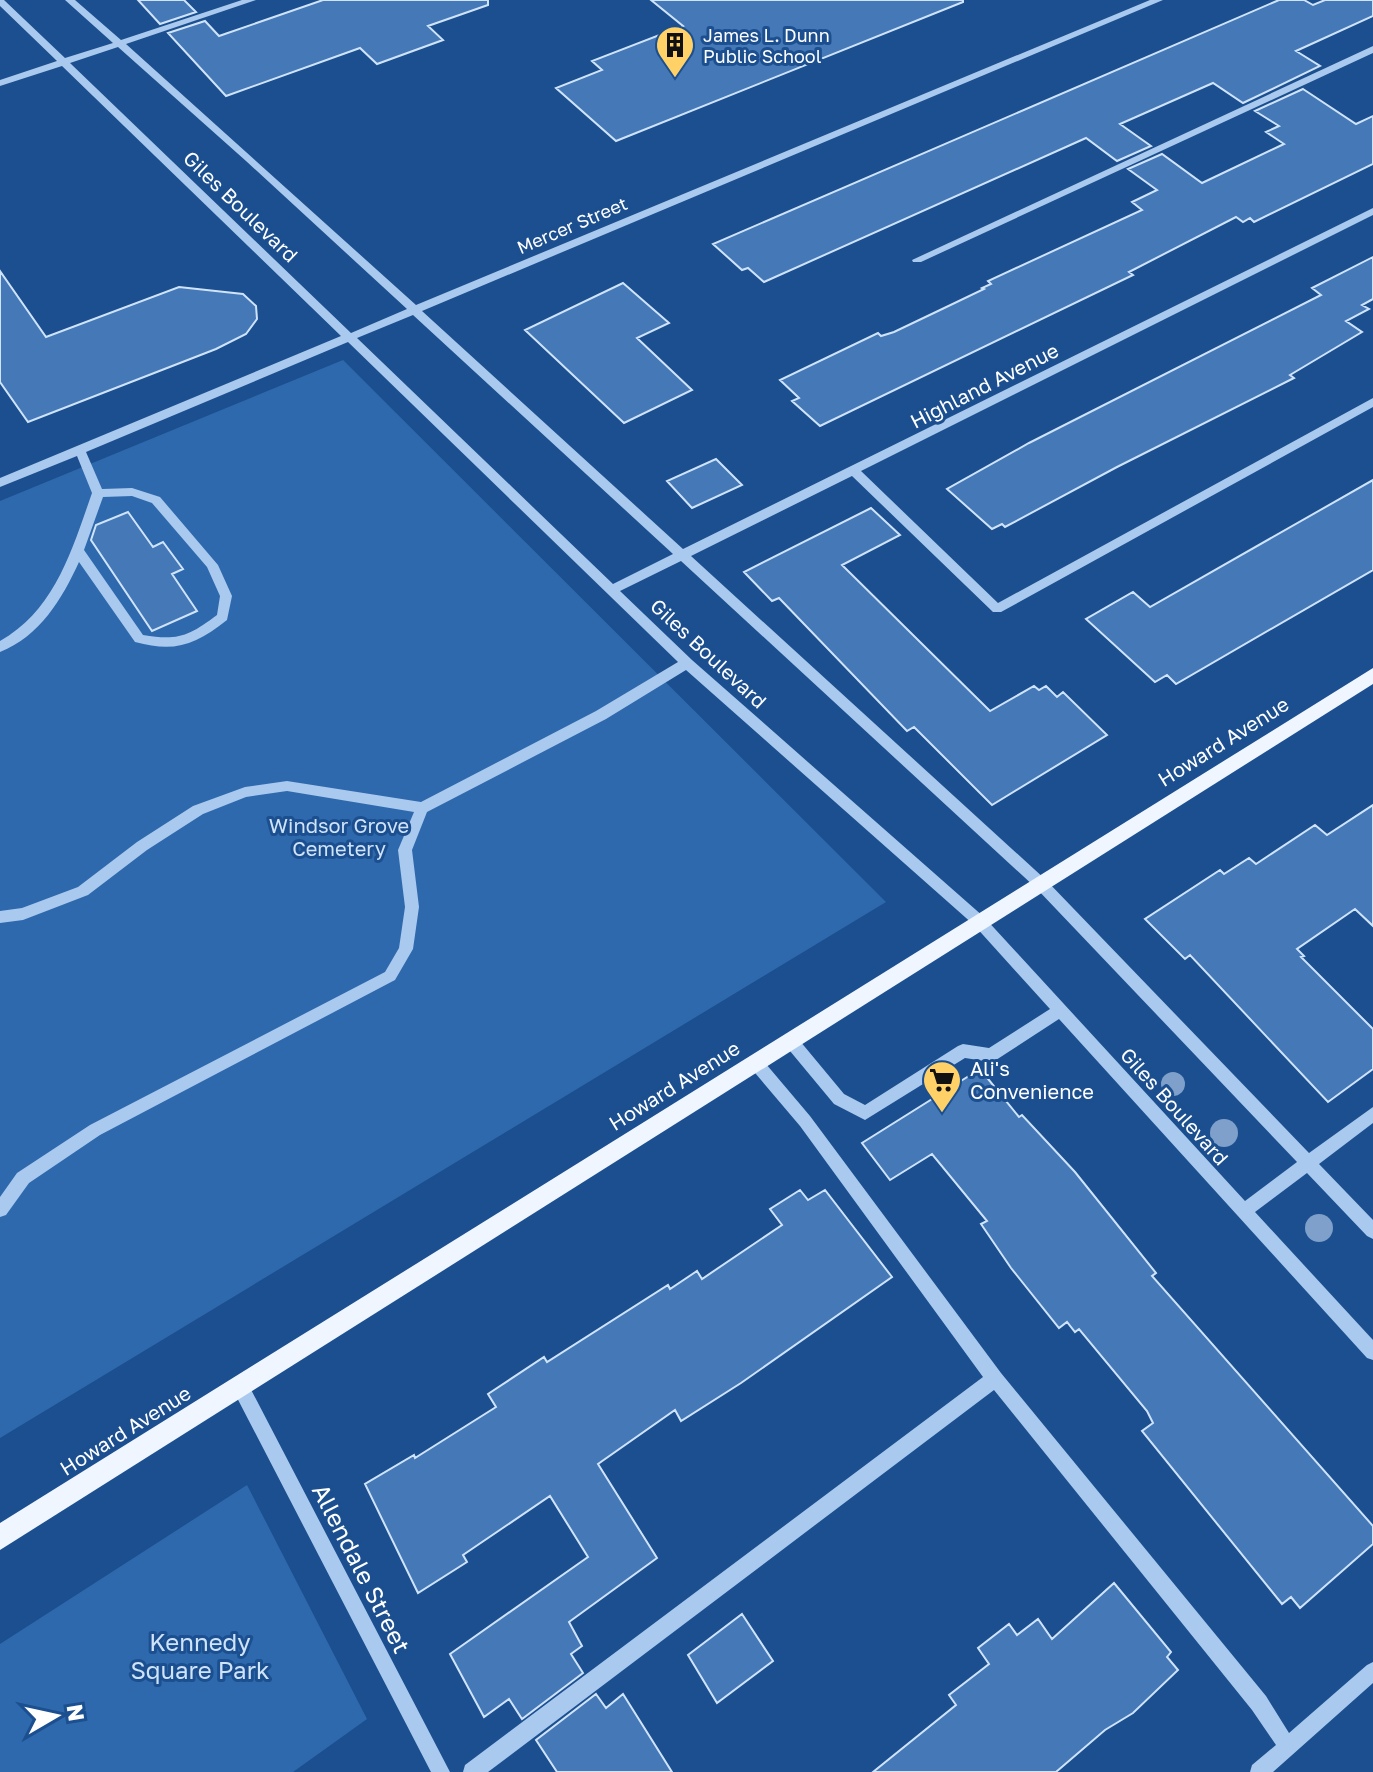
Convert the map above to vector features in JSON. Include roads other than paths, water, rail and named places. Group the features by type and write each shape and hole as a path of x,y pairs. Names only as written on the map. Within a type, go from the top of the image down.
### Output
{"main road":[{"name":"Howard Avenue","path":"0,1537 1373,675"}],"street":[{"name":"Giles Boulevard","path":"70,0 415,310 1041,884 1373,1231"},
{"path":"0,83 251,0"},
{"path":"1130,0 1141,7"},
{"name":"Mercer Street","path":"0,483 1158,0"},
{"name":"Giles Boulevard","path":"0,1 687,663 979,921 1373,1352"},
{"path":"917,260 1373,49"},
{"name":"Highland Avenue","path":"612,590 1373,211"},
{"path":"853,470 997,609 1373,402"},
{"path":"0,647 11,642 42,615 71,570 98,493 80,450"},
{"path":"78,551 139,639 172,645 199,636 223,617 226,596 212,565 156,500 132,492 98,493"},
{"path":"0,917 23,914 83,891 113,872 142,846 198,810 245,792 287,786 422,808 601,715 687,663"},
{"path":"0,1210 23,1178 95,1130 390,976 406,949 412,907 405,850 422,808"},
{"path":"790,1040 839,1099 865,1113 963,1051 991,1055 1060,1010"},
{"path":"755,1062 805,1121 995,1379 1259,1703 1288,1747"},
{"path":"1244,1211 1373,1114"},
{"path":"472,1772 995,1379"},
{"name":"Allendale Street","path":"240,1386 441,1772"},
{"path":"1259,1772 1373,1671"}],"place":[{"name":"James L. Dunn Public School","path":"675,79"},
{"name":"Ali's Convenience","path":"942,1114"}],"park label":[{"name":"Windsor Grove Cemetery","path":"339,836"},
{"name":"Kennedy Square Park","path":"200,1655"}]}
